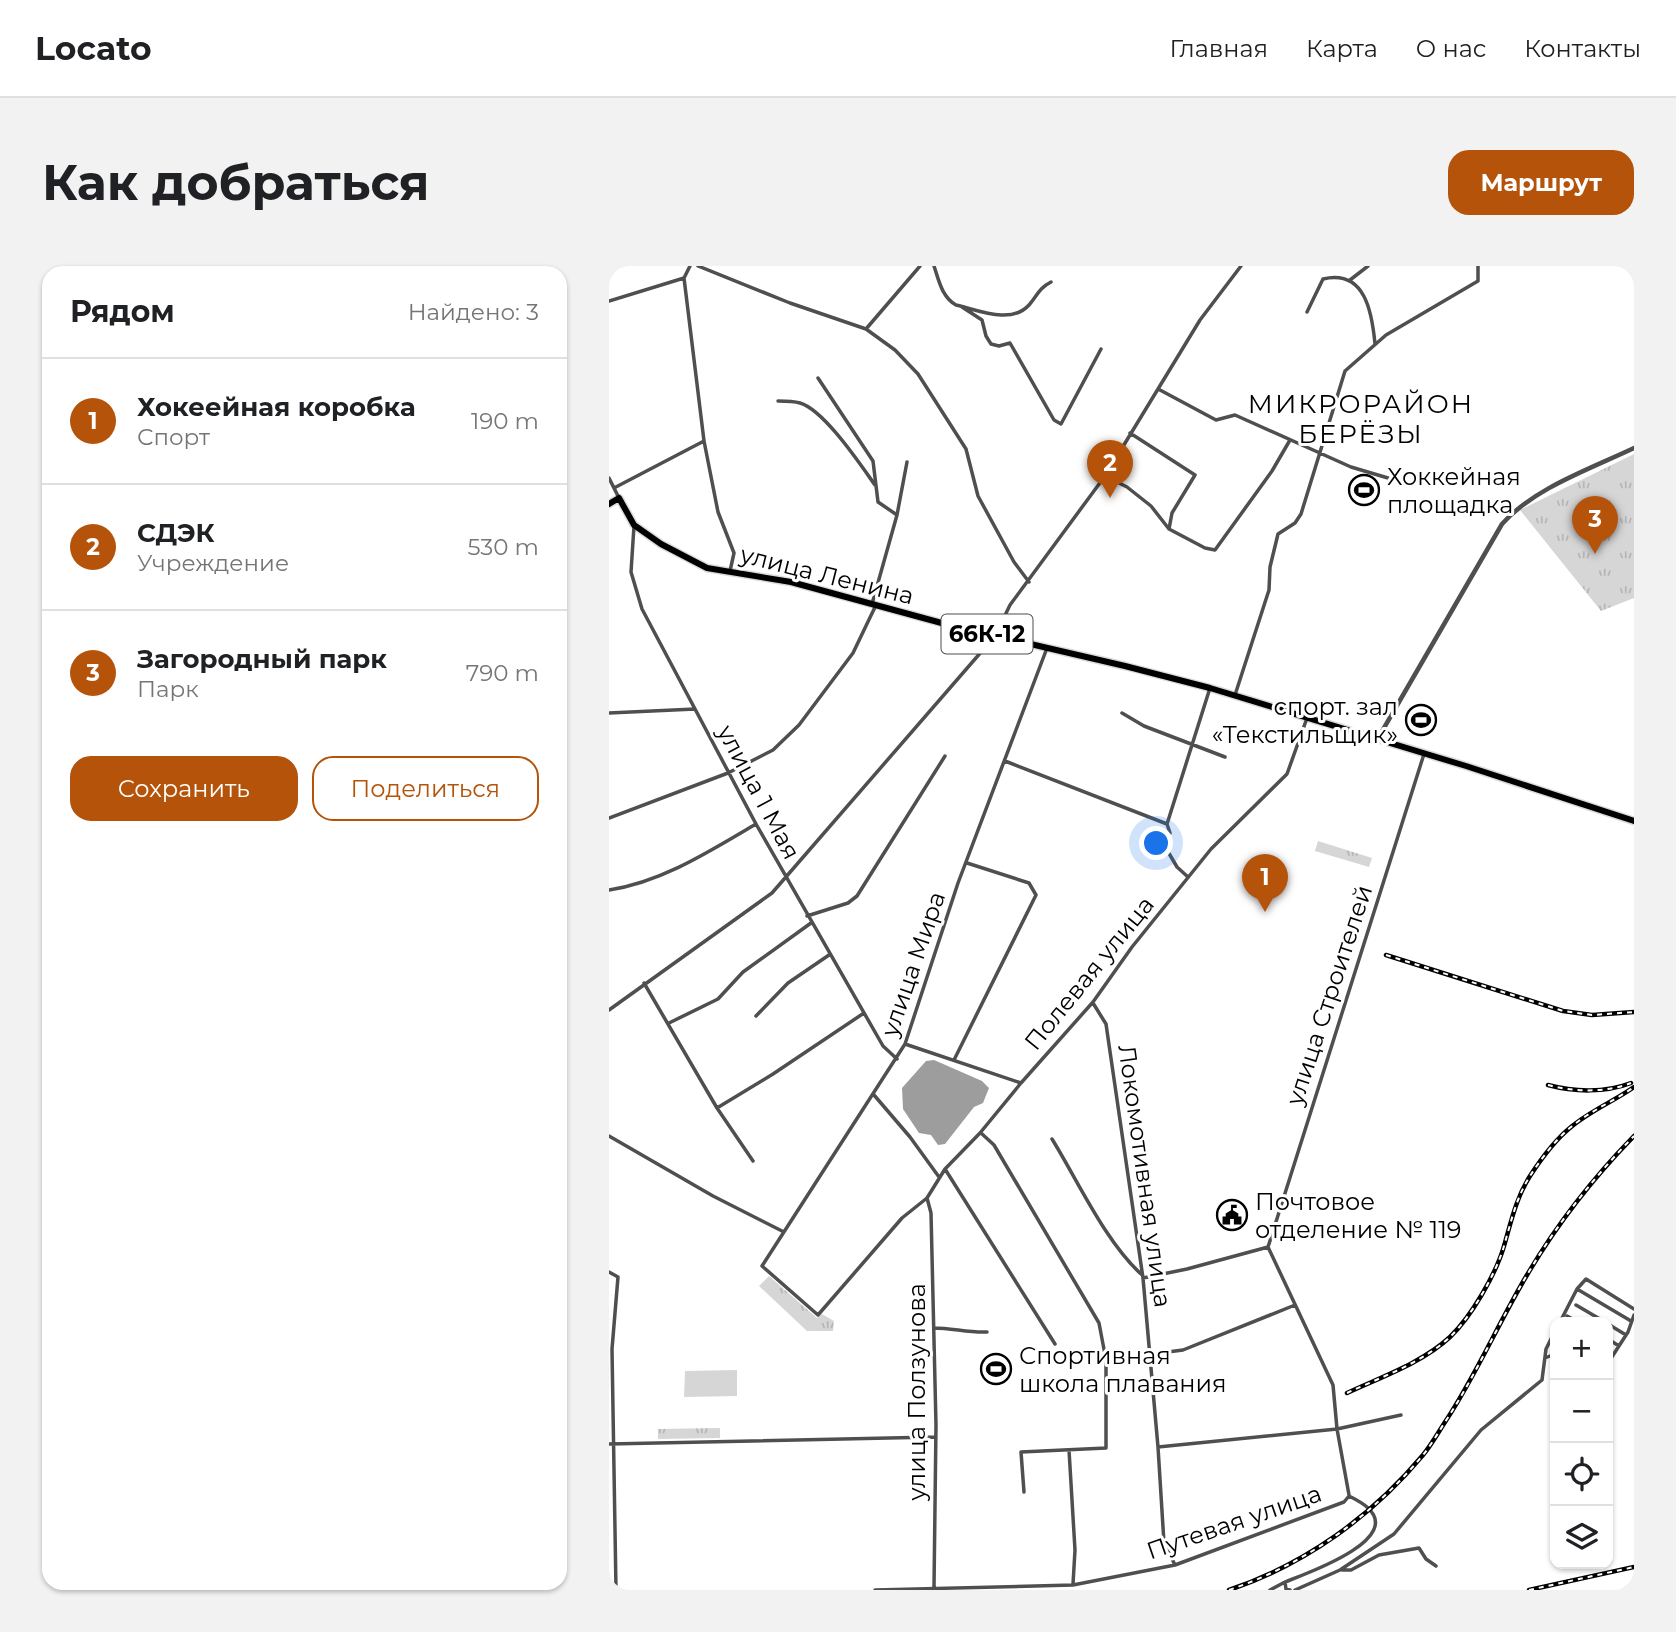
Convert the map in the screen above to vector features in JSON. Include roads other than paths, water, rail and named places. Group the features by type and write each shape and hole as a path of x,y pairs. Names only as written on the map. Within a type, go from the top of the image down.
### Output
{"main road":[{"name":"улица Ленина","path":"619,498 634,525 707,568 790,582 995,636 1210,688 1634,821"},
{"path":"609,504 619,498"}],"street":[{"path":"690,266 684,278 703,441 718,512 734,553 730,571"},
{"path":"698,266 790,303 866,329 895,350 918,374 966,449 978,496 1014,562 1029,582"},
{"path":"866,329 920,266"},
{"path":"934,266 942,290 949,301 982,320 991,344 999,346 1010,343 1054,420 1061,424 1101,349"},
{"path":"609,1010 772,893 995,636 1010,605 1105,476 1201,320 1241,266"},
{"path":"1350,280 1368,266"},
{"path":"1235,695 1269,590 1270,567 1278,534 1295,523 1301,514 1345,371 1405,322 1478,281 1478,266"},
{"path":"1307,312 1323,279 1335,276 1350,280 1369,305 1375,344"},
{"path":"609,301 684,278"},
{"path":"962,307 1009,317 1027,307 1042,286 1051,282"},
{"path":"818,378 873,461 878,502 897,515"},
{"path":"1160,390 1216,420 1235,415 1351,467 1388,478"},
{"path":"778,401 802,403 821,417 876,486"},
{"path":"1130,433 1195,475 1172,513 1169,529"},
{"path":"1105,476 1127,487 1151,506 1169,529 1205,548 1215,550 1272,471 1290,440"},
{"path":"614,488 703,441"},
{"path":"1377,740 1502,524 1513,511 1530,498 1634,448"},
{"path":"609,818 728,773 773,750 799,725 853,653 874,605 908,463"},
{"name":"улица Ленина","path":"609,478 619,498"},
{"name":"улица 1 Мая","path":"634,525 631,572 642,609 755,824 829,955 883,1046 897,1059"},
{"name":"улица Мира","path":"762,1266 905,1044 958,883 1047,648"},
{"path":"1170,833 1167,824 1210,688"},
{"path":"609,713 695,709"},
{"path":"1122,713 1144,726 1224,757"},
{"name":"Полевая улица","path":"762,1266 818,1315 902,1218 926,1198 945,1169 981,1133 1093,1002 1132,947 1211,849 1287,774 1307,718"},
{"name":"улица Строителей","path":"1268,1247 1424,754"},
{"path":"807,916 848,903 857,896 945,756"},
{"path":"1005,761 1167,824"},
{"path":"609,890 628,887 692,861 755,824"},
{"path":"1167,850 1177,867 1188,877"},
{"path":"954,1060 1036,895 1029,883 967,863"},
{"path":"669,1023 718,999 743,972 811,923"},
{"path":"756,1016 787,983 829,955"},
{"path":"644,984 717,1108 753,1161"},
{"name":"Локомотивная улица","path":"1093,1002 1106,1024 1143,1277 1164,1543 1175,1565"},
{"path":"717,1108 864,1013"},
{"path":"905,1044 1021,1083"},
{"path":"873,1095 939,1177"},
{"path":"981,1133 994,1144 1099,1323 1105,1360 1106,1448 1021,1452 1024,1492"},
{"path":"609,1136 784,1233"},
{"path":"1052,1139 1111,1237 1127,1261 1143,1277 1187,1269 1268,1247 1333,1385 1337,1429 1349,1496 1370,1509 1376,1521 1374,1533 1357,1549 1270,1590"},
{"path":"945,1169 1055,1344"},
{"name":"улица Ползунова","path":"926,1198 931,1213 934,1328 934,1587"},
{"path":"609,1272 618,1277 611,1349 616,1590"},
{"path":"1563,1317 1577,1289 1586,1279 1634,1309"},
{"path":"1577,1289 1631,1321"},
{"path":"1105,1360 1183,1350 1295,1305"},
{"path":"1576,1305 1596,1317"},
{"path":"1613,1353 1626,1335 1634,1315"},
{"path":"1613,1327 1626,1335"},
{"path":"934,1328 987,1332"},
{"path":"1613,1342 1619,1346"},
{"path":"1285,1582 1286,1589 1293,1590 1340,1570 1394,1534 1481,1430 1542,1380 1546,1349 1550,1344"},
{"path":"1545,1358 1550,1356"},
{"path":"1158,1447 1337,1429 1401,1415"},
{"path":"609,1444 935,1437"},
{"path":"1069,1450 1075,1550 1073,1585"},
{"name":"Путевая улица","path":"875,1590 1073,1585 1175,1565 1344,1502 1349,1496"},
{"path":"1340,1570 1351,1570 1379,1555 1419,1548 1426,1559 1436,1566"}],"railway":[{"path":"1386,955 1563,1011 1592,1015 1634,1012"},
{"path":"1548,1085 1589,1090 1611,1089 1631,1083"},
{"path":"1347,1393 1414,1362 1450,1337 1474,1307 1495,1269 1521,1193 1539,1163 1571,1127 1634,1087"},
{"path":"1229,1590 1285,1567 1336,1536 1360,1518 1403,1477 1426,1451 1458,1402 1517,1293 1563,1220 1604,1168 1634,1136"},
{"path":"1529,1590 1634,1567"}],"place":[{"name":"Хоккейная площадка","path":"1364,490"},
{"name":"СДЭК","path":"1110,498"},
{"name":"Загородный парк","path":"1595,554"},
{"name":"спорт. зал «Текстильщик»","path":"1421,720"},
{"name":"Хокеейная коробка","path":"1265,912"},
{"name":"Почтовое отделение № 119","path":"1232,1215"},
{"name":"Спортивная школа плавания","path":"996,1369"}],"district":[{"name":"МИКРОРАЙОН БЕРЁЗЫ","path":"1361,419"}]}
